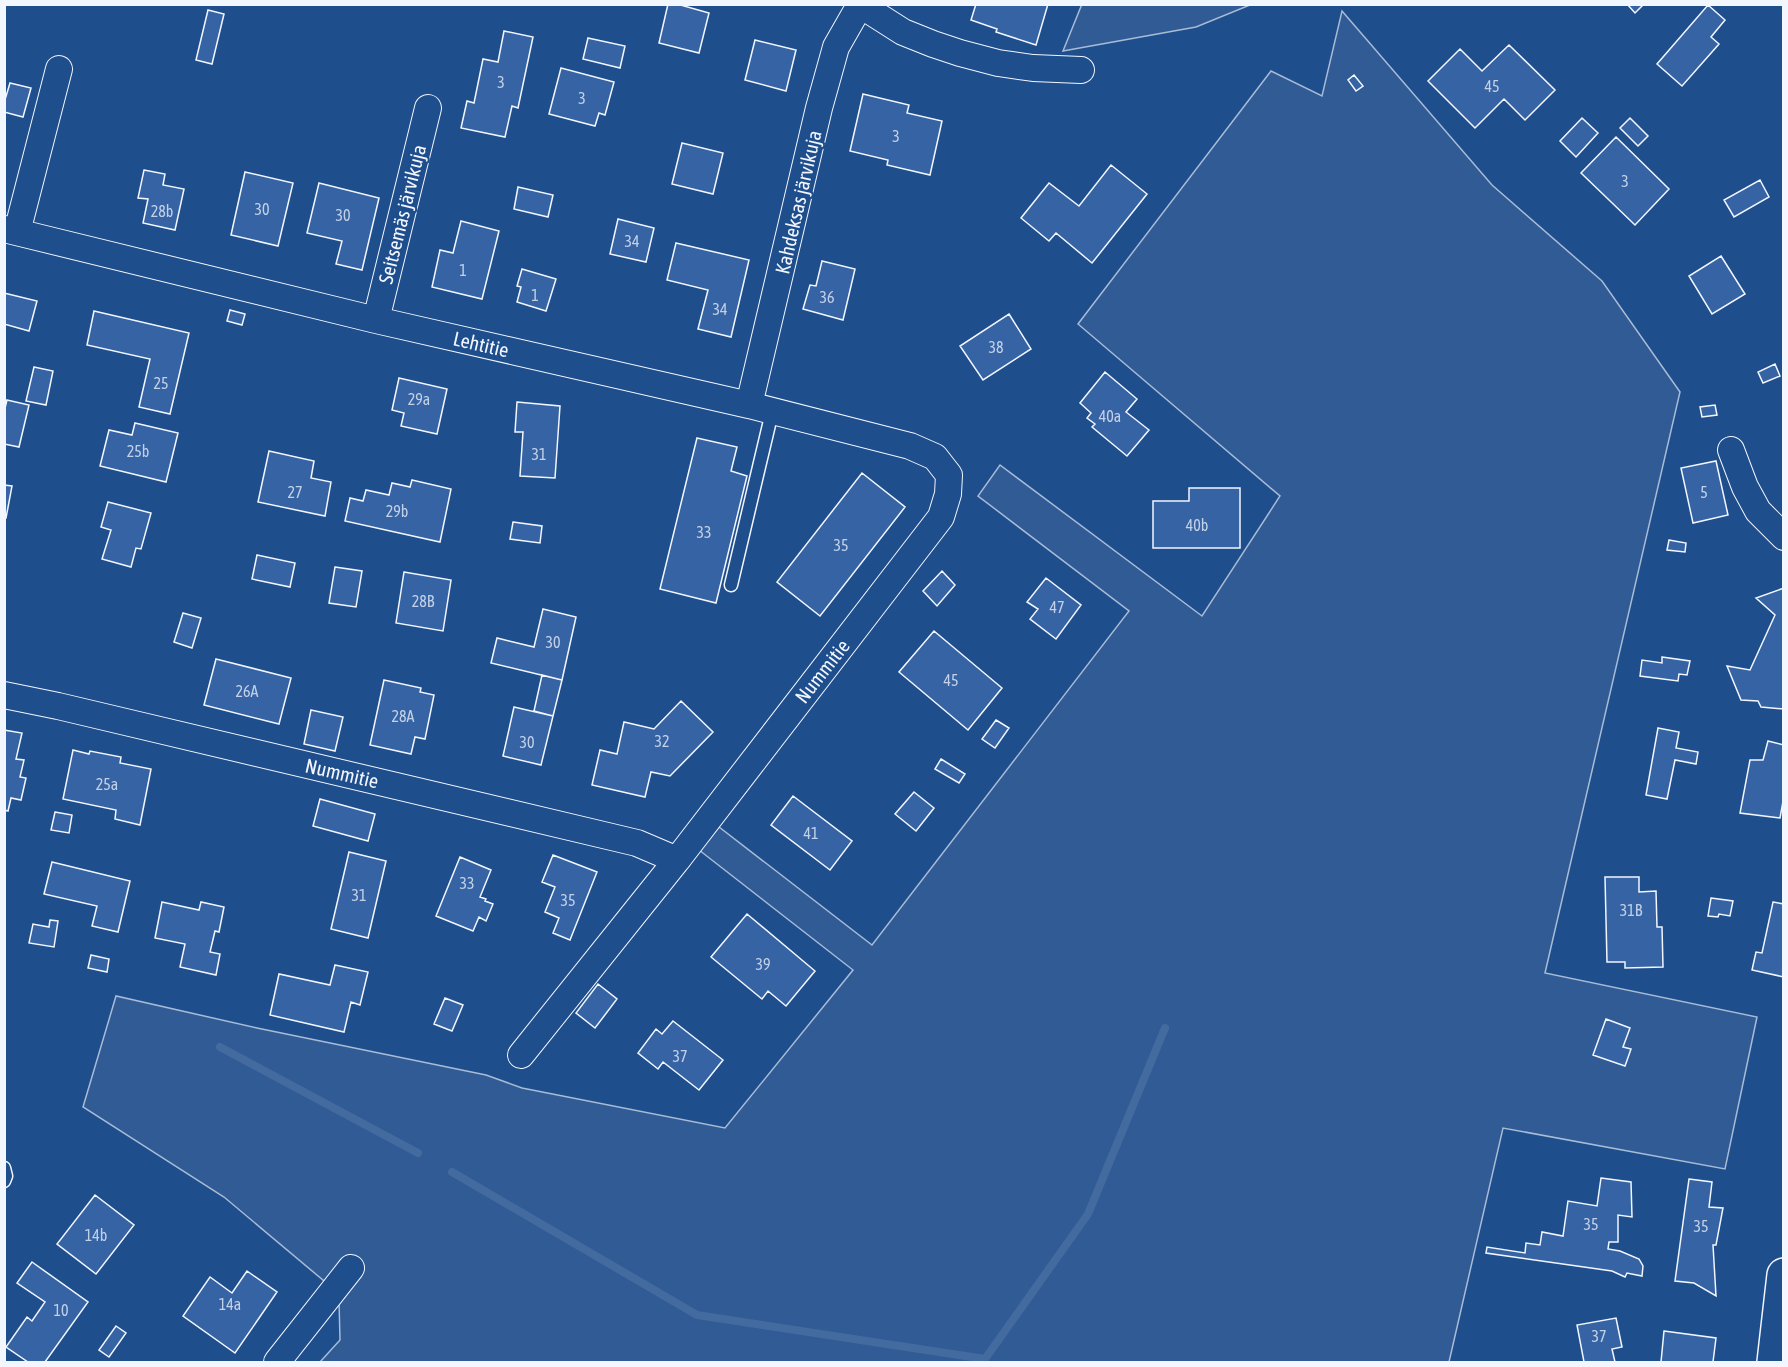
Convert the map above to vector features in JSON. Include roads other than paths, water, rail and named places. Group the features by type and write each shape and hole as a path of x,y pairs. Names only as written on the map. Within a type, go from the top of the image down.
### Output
{"street":[{"path":"860,5 903,32 960,53 998,63 1033,68 1081,70"},
{"name":"Kahdeksas järvikuja","path":"760,408 819,108 836,47 860,5"},
{"path":"11,231 59,69"},
{"name":"Seitsemäs järvikuja","path":"376,320 428,108"},
{"name":"Lehtitie","path":"11,231 376,320 760,408 910,446 935,457 949,475"},
{"path":"1731,450 1745,487 1758,511 1784,537"},
{"name":"Nummitie","path":"521,1055 677,860 941,517 948,494 949,475"},
{"name":"Nummitie","path":"4,695 637,843 677,860"},
{"path":"277,1362 351,1268"},
{"path":"1777,1360 1784,1275"}],"lane":[{"path":"731,585 760,408"},
{"path":"4,1168 6,1176 4,1181"}],"waterway":[{"path":"452,1172 697,1315 985,1359 1088,1214 1165,1028"},
{"path":"220,1047 418,1153"}]}
